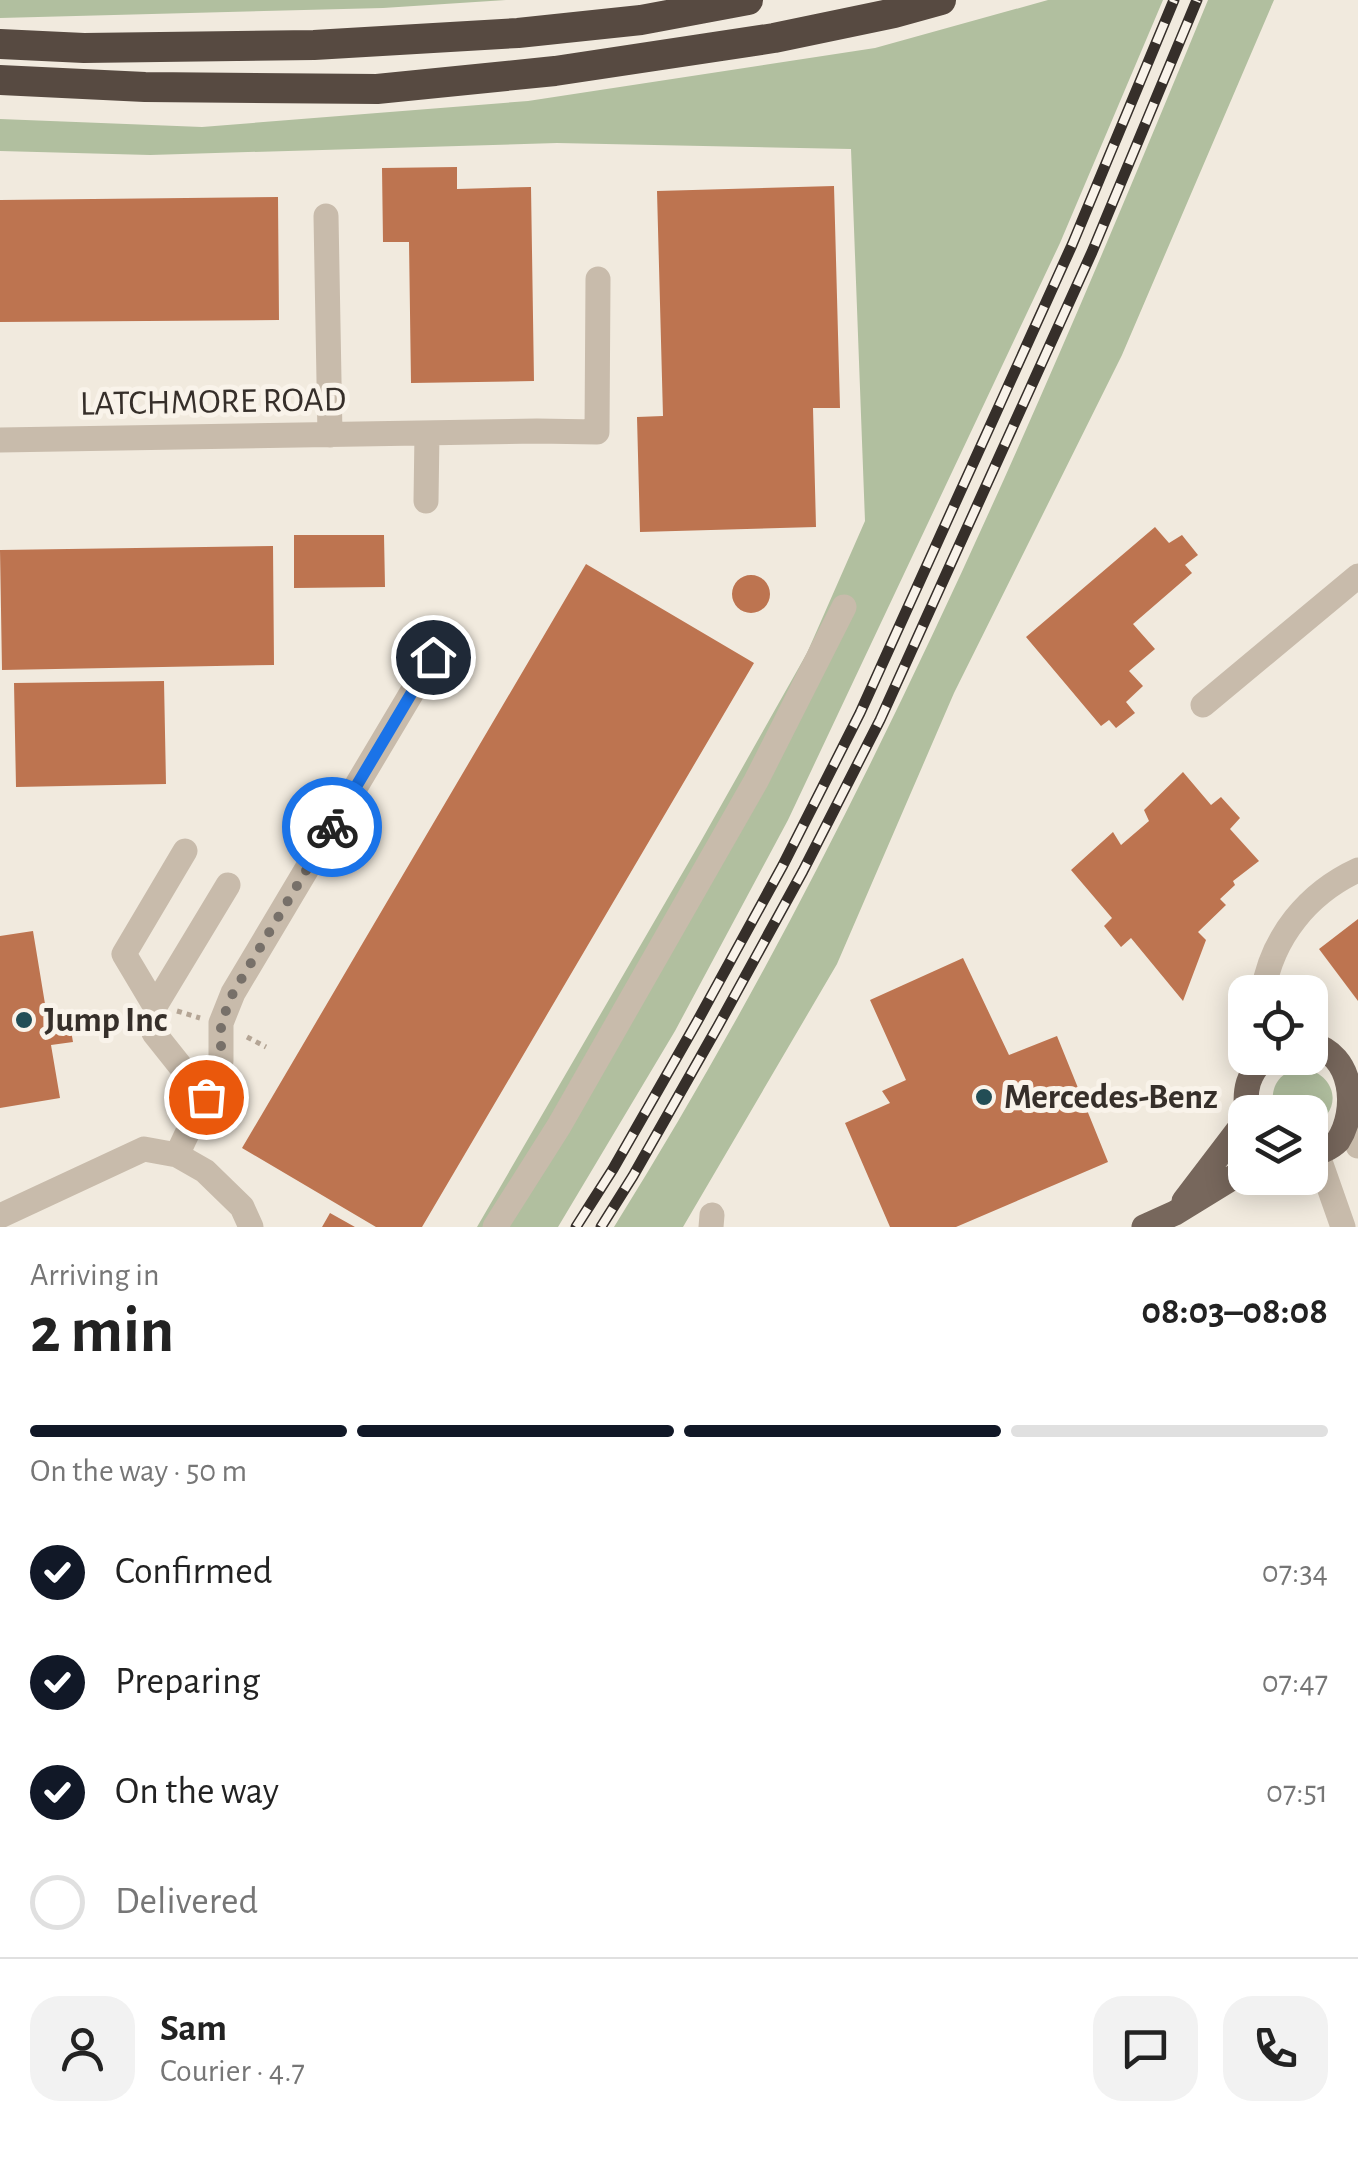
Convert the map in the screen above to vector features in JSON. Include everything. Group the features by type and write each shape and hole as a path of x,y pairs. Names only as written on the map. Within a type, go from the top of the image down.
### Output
{"highway":[{"path":"0,44 84,48 314,44 500,34 641,20 748,0"},
{"path":"0,80 145,87 377,88 554,71 737,43 941,0"}],"main road":[{"path":"1328,1051 1355,1076 1357,1092 1356,1122 1328,1149"},
{"path":"1175,1214 1228,1144"},
{"path":"1144,1227 1175,1214 1228,1181"}],"street":[{"path":"326,216 330,435"},
{"name":"LATCHMORE ROAD","path":"0,440 597,432 598,279"},
{"path":"426,501 427,433"},
{"path":"1202,705 1358,576"},
{"path":"494,1227 559,1126 756,781 844,608"},
{"path":"177,1155 221,1061 221,1023 233,993 433,657"},
{"path":"155,1006 124,954 185,850"},
{"path":"1270,975 1275,950 1294,918 1327,888 1358,870"},
{"path":"206,1097 154,1033 155,1006 228,884"},
{"path":"0,1216 144,1149 177,1155 205,1171 242,1208 251,1227"},
{"path":"1328,1189 1343,1227"}],"green space":[{"path":"0,0 506,0 383,8 0,18"},
{"path":"1048,0 1163,0 1060,243 788,820 675,1031 558,1227 477,1227 807,653 865,521 851,149 557,143 150,155 0,151 0,119 202,127 528,101 875,48"},
{"path":"1208,0 1274,0 1122,355 954,693 837,964 683,1227 614,1227 702,1081 862,780 1008,471"},
{"path":"1319,1075 1332,1095 1328,1113 1328,1095 1273,1095 1282,1077"}],"building":[{"path":"457,167 457,189 531,187 534,381 411,383 409,242 383,242 382,168"},
{"path":"834,186 840,408 813,408 816,527 640,532 637,417 663,416 657,191"},
{"path":"278,197 279,320 0,322 0,200"},
{"path":"1155,527 1169,543 1182,535 1198,555 1185,565 1192,573 1133,624 1155,649 1129,671 1143,686 1126,702 1135,713 1116,728 1109,720 1101,726 1026,637"},
{"path":"294,535 384,535 385,587 294,588"},
{"path":"273,546 274,665 2,670 0,550"},
{"path":"586,564 754,663 422,1227 376,1227 242,1148"},
{"path":"751,575 765,580 770,594 765,608 751,613 737,608 732,594 737,580"},
{"path":"164,681 166,784 16,787 14,683"},
{"path":"1183,772 1211,805 1221,797 1240,818 1230,829 1259,861 1233,881 1235,885 1220,899 1226,905 1198,932 1206,940 1183,1001 1131,938 1121,947 1104,926 1112,918 1071,870 1113,832 1121,845 1149,821 1144,810"},
{"path":"1358,919 1358,1001 1319,949"},
{"name":"Jump Inc","path":"33,931 48,1022 69,1019 73,1042 51,1045 60,1098 0,1108 0,936"},
{"name":"Mercedes-Benz","path":"963,958 1009,1055 1057,1036 1108,1162 956,1227 890,1227 845,1123 890,1103 882,1091 906,1080 870,1000"},
{"path":"330,1213 355,1227 322,1227"}],"railway":[{"path":"576,1227 698,1020 860,713 1072,245 1174,0"},
{"path":"601,1227 718,1026 880,720 1092,252 1197,0"}],"way so far":[{"path":"206,1097 221,1061 221,1023 233,993 332,827"}],"place":[{"name":"Jump Inc","path":"24,1020"},
{"name":"Mercedes-Benz","path":"984,1097"}],"route":[{"path":"332,827 433,657"}]}
